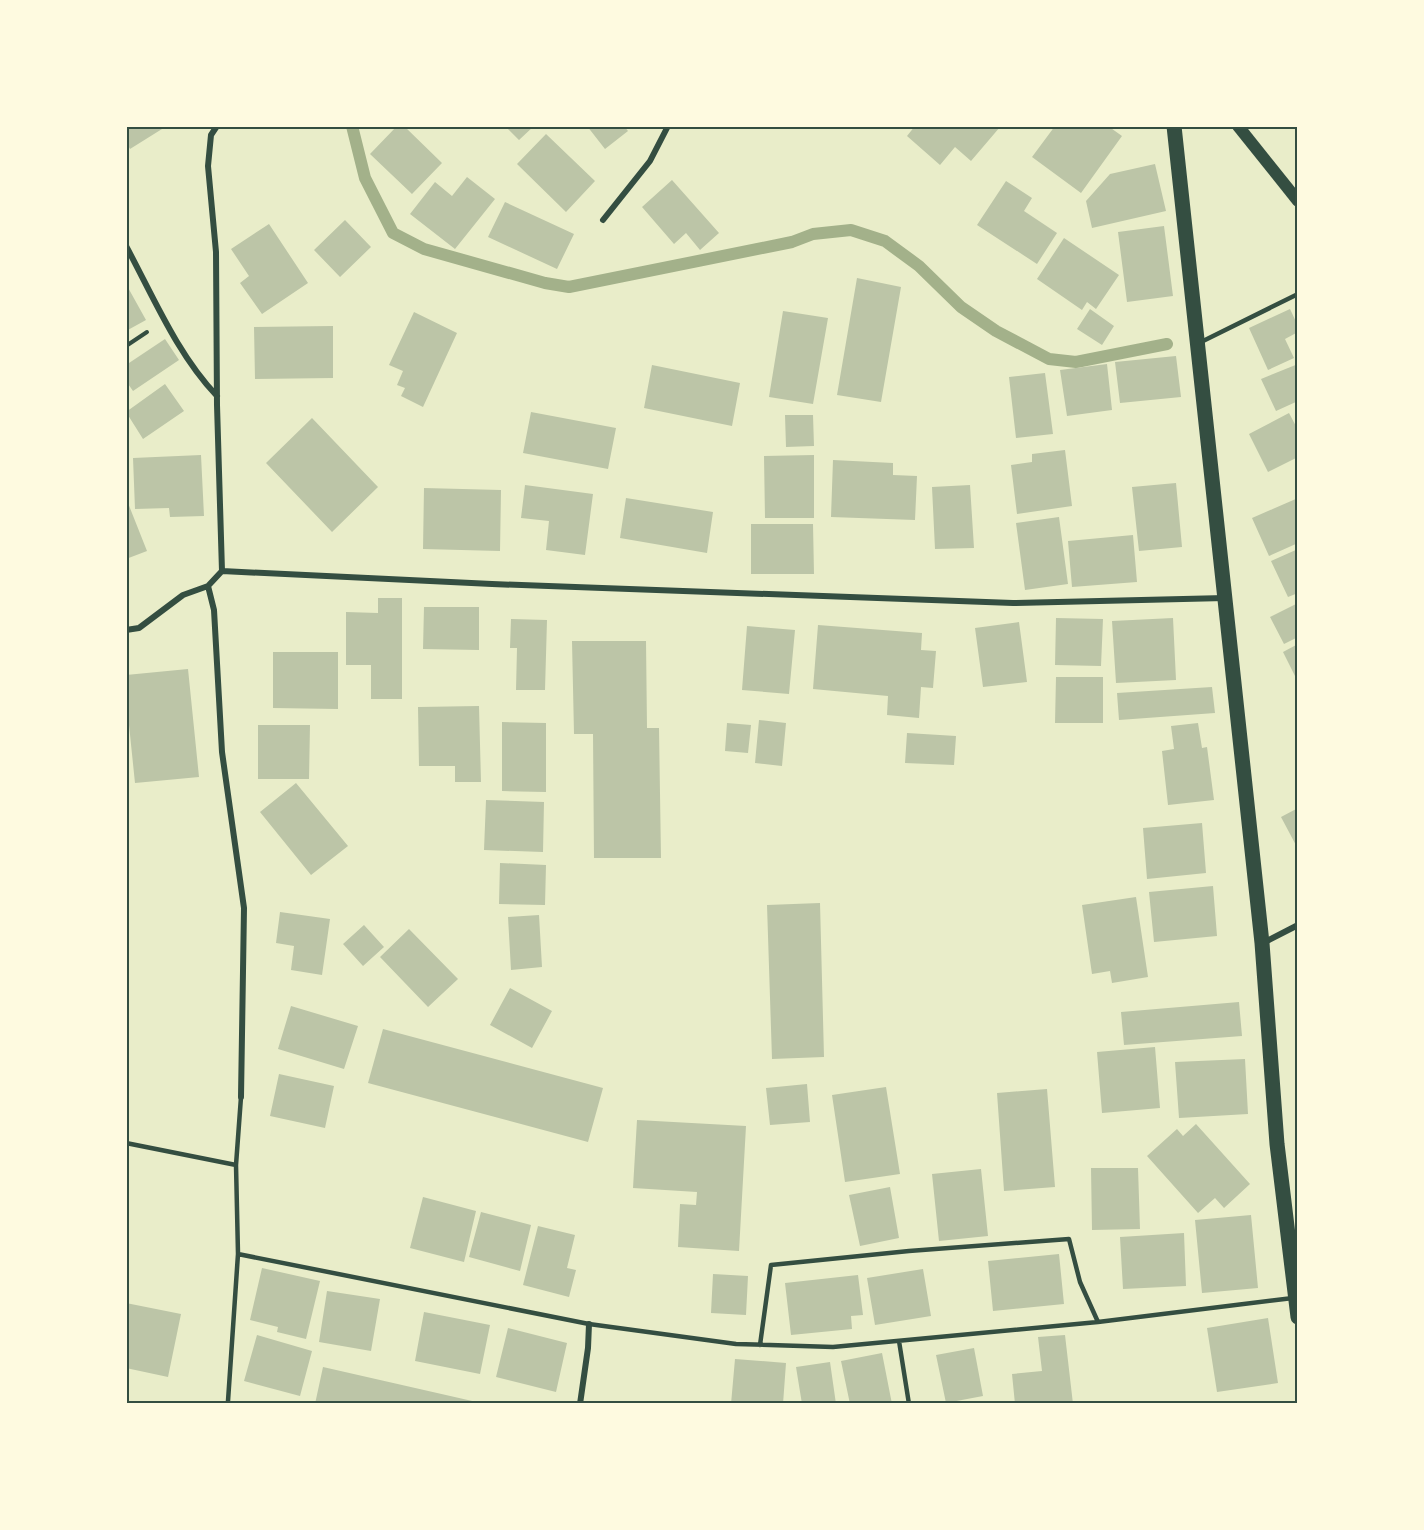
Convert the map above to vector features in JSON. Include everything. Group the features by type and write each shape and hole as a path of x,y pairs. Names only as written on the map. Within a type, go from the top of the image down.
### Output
{"main road":[{"path":"1174,126 1262,943 1277,1144 1298,1317"},
{"path":"1238,126 1298,201"}],"street":[{"path":"126,630 139,628 183,595 208,586 222,571 216,252 208,166 211,135 217,126"},
{"path":"603,220 650,161 663,128"},
{"path":"126,246 165,320 200,379 217,396"},
{"path":"222,571 492,584 1001,603 1225,598"},
{"path":"208,586 214,610 222,752 244,908 241,1097"},
{"path":"1262,943 1298,925"},
{"path":"580,1404 589,1324"}],"lane":[{"path":"1198,343 1298,294"},
{"path":"228,1401 238,1254 236,1165 241,1097"},
{"path":"126,1143 236,1165"},
{"path":"760,1345 771,1265 1070,1239 1080,1282 1098,1322"},
{"path":"238,1254 589,1324 736,1344 760,1345 833,1347 1098,1322 1296,1297"},
{"path":"899,1341 909,1404"}],"building":[{"path":"126,126 160,126 162,129 130,149 126,142"},
{"path":"397,126 404,126 442,163 412,194 370,154"},
{"path":"505,126 534,126 519,140"},
{"path":"587,126 624,126 628,131 605,149"},
{"path":"915,126 1000,127 971,161 955,147 940,165 907,136"},
{"path":"1055,126 1108,126 1122,136 1081,193 1032,157"},
{"path":"546,134 595,181 566,212 517,164"},
{"path":"1155,164 1166,211 1092,228 1086,201 1110,174"},
{"path":"467,177 495,199 455,249 410,214 435,182 452,196"},
{"path":"672,180 719,233 700,250 686,233 674,244 642,207"},
{"path":"1006,181 1032,198 1024,211 1057,233 1037,264 977,225"},
{"path":"505,202 574,234 557,269 488,237"},
{"path":"345,220 371,247 340,277 314,250"},
{"path":"269,224 308,283 262,314 240,283 249,276 231,249"},
{"path":"1164,226 1173,296 1127,302 1118,232"},
{"path":"1064,238 1119,275 1096,309 1087,302 1082,310 1037,279"},
{"path":"857,278 901,287 881,402 837,395"},
{"path":"126,284 146,320 126,331"},
{"path":"1090,309 1114,326 1102,345 1077,329"},
{"path":"1290,309 1298,326 1298,332 1285,339 1294,358 1268,370 1249,328"},
{"path":"783,311 828,318 813,404 769,397"},
{"path":"414,312 457,333 423,407 401,396 405,388 397,385 403,371 389,365"},
{"path":"333,326 333,378 255,379 254,327"},
{"path":"165,339 179,360 133,391 126,381 126,365"},
{"path":"1176,356 1181,397 1120,403 1115,362"},
{"path":"1107,364 1112,410 1067,416 1060,370"},
{"path":"1298,364 1298,401 1276,411 1261,379"},
{"path":"652,365 740,383 732,426 644,408"},
{"path":"1045,373 1053,434 1016,438 1009,377"},
{"path":"165,384 184,411 143,439 126,412"},
{"path":"531,412 616,428 608,469 523,453"},
{"path":"1289,413 1298,430 1298,457 1268,472 1249,434"},
{"path":"785,415 813,415 814,446 786,447"},
{"path":"312,418 378,487 332,532 266,463"},
{"path":"1065,450 1072,506 1017,514 1011,465 1032,462 1032,454"},
{"path":"201,455 204,516 170,517 169,508 135,509 133,458"},
{"path":"814,455 814,518 765,518 764,456"},
{"path":"833,460 893,463 893,475 917,476 915,520 831,517"},
{"path":"1176,483 1182,547 1139,551 1132,487"},
{"path":"525,485 593,494 585,555 546,550 549,521 521,518"},
{"path":"970,485 974,548 935,549 932,487"},
{"path":"424,488 501,490 500,551 423,549"},
{"path":"126,498 147,551 126,559"},
{"path":"626,498 713,512 707,553 620,538"},
{"path":"1298,498 1298,543 1269,556 1252,518"},
{"path":"1059,517 1068,584 1025,590 1016,523"},
{"path":"751,524 813,524 814,574 751,574"},
{"path":"1133,535 1137,582 1072,587 1068,541"},
{"path":"1298,549 1298,593 1288,597 1271,561"},
{"path":"378,598 402,598 402,699 371,699 371,665 346,665 346,612 378,613"},
{"path":"1298,603 1298,637 1284,644 1270,617"},
{"path":"424,607 479,607 479,650 423,649"},
{"path":"1056,618 1103,619 1101,666 1055,665"},
{"path":"1173,618 1176,680 1116,683 1112,621"},
{"path":"511,619 547,620 545,690 516,690 517,648 510,648"},
{"path":"1019,622 1027,682 983,687 975,628"},
{"path":"818,625 922,633 921,650 936,651 933,688 921,687 919,718 887,715 888,696 813,689"},
{"path":"747,626 795,630 789,694 742,690"},
{"path":"572,641 646,641 647,728 659,728 661,858 594,858 593,734 574,734"},
{"path":"1298,644 1298,682 1283,652"},
{"path":"273,652 338,652 338,709 273,708"},
{"path":"188,669 199,777 135,783 126,675"},
{"path":"1056,677 1103,677 1103,723 1055,723"},
{"path":"1212,687 1215,713 1119,720 1117,693"},
{"path":"479,706 481,782 455,782 455,766 419,766 418,707"},
{"path":"759,720 786,723 782,766 755,763"},
{"path":"502,722 546,723 546,792 502,791"},
{"path":"727,723 751,725 748,753 725,751"},
{"path":"1198,723 1202,748 1207,747 1214,800 1168,805 1162,751 1174,749 1171,726"},
{"path":"258,725 310,725 309,779 258,779"},
{"path":"907,733 956,736 954,765 905,763"},
{"path":"296,783 348,846 311,875 260,812"},
{"path":"486,800 544,802 543,852 484,850"},
{"path":"1298,808 1298,849 1281,817"},
{"path":"1202,823 1206,873 1147,879 1143,828"},
{"path":"500,863 546,865 545,905 499,904"},
{"path":"1213,886 1217,936 1154,942 1149,892"},
{"path":"1136,897 1148,977 1112,983 1110,971 1092,974 1082,905"},
{"path":"820,903 824,1057 772,1059 767,905"},
{"path":"280,912 330,919 322,975 291,970 294,946 276,943"},
{"path":"539,915 542,967 511,970 508,917"},
{"path":"364,925 384,947 363,966 343,944"},
{"path":"409,929 458,979 428,1007 380,957"},
{"path":"510,988 552,1011 532,1048 490,1025"},
{"path":"1239,1002 1242,1036 1124,1045 1121,1012"},
{"path":"291,1006 358,1026 344,1069 278,1049"},
{"path":"383,1029 603,1088 588,1142 368,1083"},
{"path":"1155,1047 1160,1108 1102,1113 1097,1052"},
{"path":"1245,1059 1248,1114 1179,1118 1175,1062"},
{"path":"279,1074 334,1086 325,1128 270,1116"},
{"path":"807,1084 810,1122 770,1125 766,1088"},
{"path":"886,1087 900,1174 845,1182 832,1095"},
{"path":"1047,1089 1055,1187 1004,1191 997,1093"},
{"path":"637,1120 746,1126 739,1251 678,1247 680,1204 696,1205 697,1192 633,1188"},
{"path":"1196,1124 1250,1184 1224,1208 1215,1198 1198,1213 1147,1156 1177,1129 1183,1136"},
{"path":"1091,1168 1138,1168 1140,1229 1092,1230"},
{"path":"981,1169 988,1236 939,1241 932,1174"},
{"path":"890,1187 899,1238 860,1246 849,1195"},
{"path":"423,1197 476,1211 464,1262 410,1248"},
{"path":"481,1212 531,1225 520,1271 469,1257"},
{"path":"1251,1215 1258,1288 1202,1293 1195,1220"},
{"path":"538,1226 575,1235 567,1268 576,1270 569,1297 523,1285"},
{"path":"1184,1233 1186,1286 1123,1289 1120,1237"},
{"path":"1059,1254 1064,1304 993,1311 988,1261"},
{"path":"262,1268 320,1281 306,1339 277,1332 278,1327 250,1320"},
{"path":"923,1269 931,1316 875,1325 867,1278"},
{"path":"713,1274 748,1276 746,1315 711,1313"},
{"path":"858,1275 863,1315 851,1316 852,1329 791,1335 785,1283"},
{"path":"327,1291 380,1299 371,1351 319,1342"},
{"path":"126,1303 181,1314 168,1377 126,1368"},
{"path":"424,1312 490,1325 480,1374 415,1361"},
{"path":"1268,1318 1278,1383 1217,1392 1207,1328"},
{"path":"508,1328 567,1343 556,1392 496,1377"},
{"path":"257,1335 312,1351 300,1396 244,1381"},
{"path":"1065,1335 1073,1404 1015,1404 1012,1374 1042,1371 1038,1337"},
{"path":"974,1348 983,1396 946,1403 936,1355"},
{"path":"882,1353 892,1404 850,1404 841,1361"},
{"path":"735,1359 786,1363 783,1404 731,1404"},
{"path":"830,1362 836,1404 802,1404 796,1367"},
{"path":"323,1367 481,1403 481,1404 315,1404"}],"waterway":[{"path":"352,126 365,178 393,233 424,249 545,283 569,287 792,242 813,234 851,230 885,241 919,266 961,307 996,331 1049,359 1076,362 1167,344"}]}
